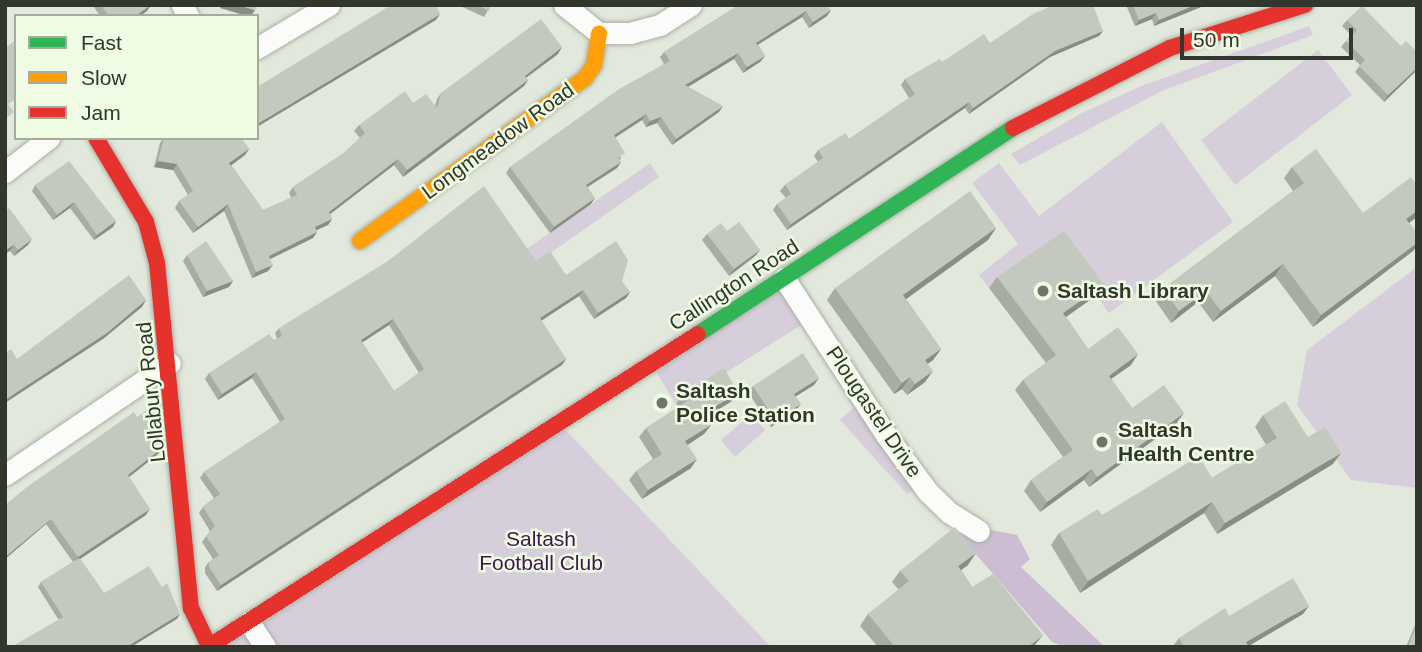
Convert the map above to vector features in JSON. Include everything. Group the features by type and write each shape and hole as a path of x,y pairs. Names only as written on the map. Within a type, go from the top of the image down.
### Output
{"street":[{"path":"259,47 329,5"},
{"path":"564,5 599,33 630,33 660,25 691,5"},
{"name":"Callington Road","path":"209,646 784,278 1020,123 1093,83 1170,48 1305,5"},
{"name":"Longmeadow Road","path":"361,241 586,78 594,65 599,33"},
{"path":"5,172 46,140"},
{"name":"Lollabury Road","path":"101,140 146,222 158,263 170,363 191,608 209,646"},
{"name":"Plougastel Drive","path":"784,278 886,435 928,492 950,513 979,531"},
{"path":"5,475 170,363"},
{"path":"249,622 265,647"}],"green space":[{"path":"1309,26 1313,35 1162,91 1020,165 1011,154 1082,113 1141,86"},
{"path":"1318,50 1352,95 1235,185 1201,140"},
{"path":"1162,122 1233,222 1109,313 1057,242 989,288 979,275 1018,244 972,183 999,163 1039,216"},
{"path":"650,163 659,177 513,279 505,264"},
{"path":"1417,267 1417,488 1351,480 1297,405 1307,350"},
{"path":"784,278 811,319 676,404 651,364"},
{"path":"863,399 914,490 907,494 840,420"},
{"path":"751,414 765,430 735,457 721,440"},
{"name":"Saltash Football Club","path":"560,424 771,647 210,647"}],"shaded area":[{"path":"971,526 1017,535 1030,559 1021,567 1105,647 1065,647 1052,642 961,537"}],"building":[{"path":"101,5 151,5 138,14 108,14"},
{"path":"238,5 257,5 255,10"},
{"path":"391,5 436,5 440,14 259,123 259,86"},
{"path":"477,5 491,5 489,11"},
{"path":"739,5 827,5 831,10 813,22 806,11 756,43 765,56 747,67 738,53 685,85 723,106 676,139 661,117 650,121 646,114 614,135 625,153 618,158 621,162 586,185 595,198 554,227 510,167 619,89 670,61 664,52"},
{"path":"1054,5 1093,5 1103,31 1055,51 973,108 969,102 791,224 777,204 791,194 785,185 823,158 818,150 846,133 849,139 915,94 905,79 940,59 942,62 984,34 990,43 1033,14"},
{"path":"1133,5 1195,5 1159,20 1156,13 1139,20"},
{"path":"1362,6 1401,46 1406,41 1417,52 1417,68 1388,95 1359,66 1365,60 1346,41 1357,30 1347,20"},
{"path":"541,19 562,47 525,76 528,80 407,170 398,159 329,212 332,219 315,227 317,232 269,256 273,265 256,272 228,204 198,227 179,201 193,191 177,164 158,161 163,140 242,140 249,149 229,163 263,210 297,195 293,187 344,153 365,133 359,125 405,91 413,103 426,94 437,108 441,93"},
{"path":"14,41 14,100 8,104 14,112 5,119 5,48"},
{"path":"1316,149 1363,213 1411,177 1417,185 1417,211 1406,219 1417,233 1417,243 1321,315 1283,264 1221,311 1206,291 1179,311 1163,289 1304,183 1292,167"},
{"path":"69,161 116,221 97,235 74,202 57,215 35,185"},
{"path":"484,186 536,261 550,251 566,275 616,241 628,260 622,282 630,292 598,313 583,290 540,318 566,359 221,585 209,567 209,562 219,555 206,536 215,526 203,507 220,494 204,472 285,419 256,372 222,394 209,373 269,334 274,340 282,336 279,328 388,261","holes":["393,319 424,369 394,391 361,340"]},
{"path":"970,191 996,228 903,295 941,349 925,360 933,371 915,384 910,377 902,383 835,288"},
{"path":"9,208 32,239 18,250 14,245 5,250 5,211"},
{"path":"739,222 760,250 734,269 707,234 721,223 727,231"},
{"path":"1064,231 1104,285 1063,313 1088,349 1118,327 1138,354 1109,376 1132,408 1164,385 1184,413 1097,477 1092,469 1047,502 1031,480 1073,450 1023,380 1056,355 997,277"},
{"path":"206,241 233,281 207,291 187,255"},
{"path":"129,275 146,300 107,333 5,400 5,353 11,349 17,359"},
{"path":"803,353 819,378 794,394 801,404 775,420 753,386"},
{"path":"724,368 738,392 704,414 711,425 685,441 697,459 648,490 636,471 662,454 646,428 687,401 683,394"},
{"path":"1285,401 1308,437 1325,427 1341,453 1225,523 1212,502 1088,581 1059,533 1098,509 1102,515 1199,456 1212,478 1277,438 1263,415"},
{"path":"158,402 162,448 128,475 150,509 78,557 51,519 5,557 5,505 134,412 137,417"},
{"path":"955,527 976,553 958,566 972,587 993,574 1043,635 1028,647 895,647 868,614 909,581 900,571"},
{"path":"79,558 104,593 149,566 162,587 167,583 180,614 126,647 11,647 63,617 41,582"},
{"path":"1293,578 1309,606 1246,642 1249,647 1184,647 1179,638 1225,608 1229,616"},
{"path":"1417,624 1417,647 1408,647"}],"traffic: fast":[{"path":"698,334 1013,128"}],"traffic: slow":[{"path":"360,241 585,78 594,65 599,33"}],"traffic: jam":[{"path":"1013,128 1170,48 1305,5"},
{"path":"97,140 146,222 157,263 191,608 209,646"},
{"path":"208,647 698,334"}],"place":[{"name":"Saltash Library","path":"1043,291"},
{"name":"Saltash Police Station","path":"662,403"},
{"name":"Saltash Health Centre","path":"1102,442"}]}
